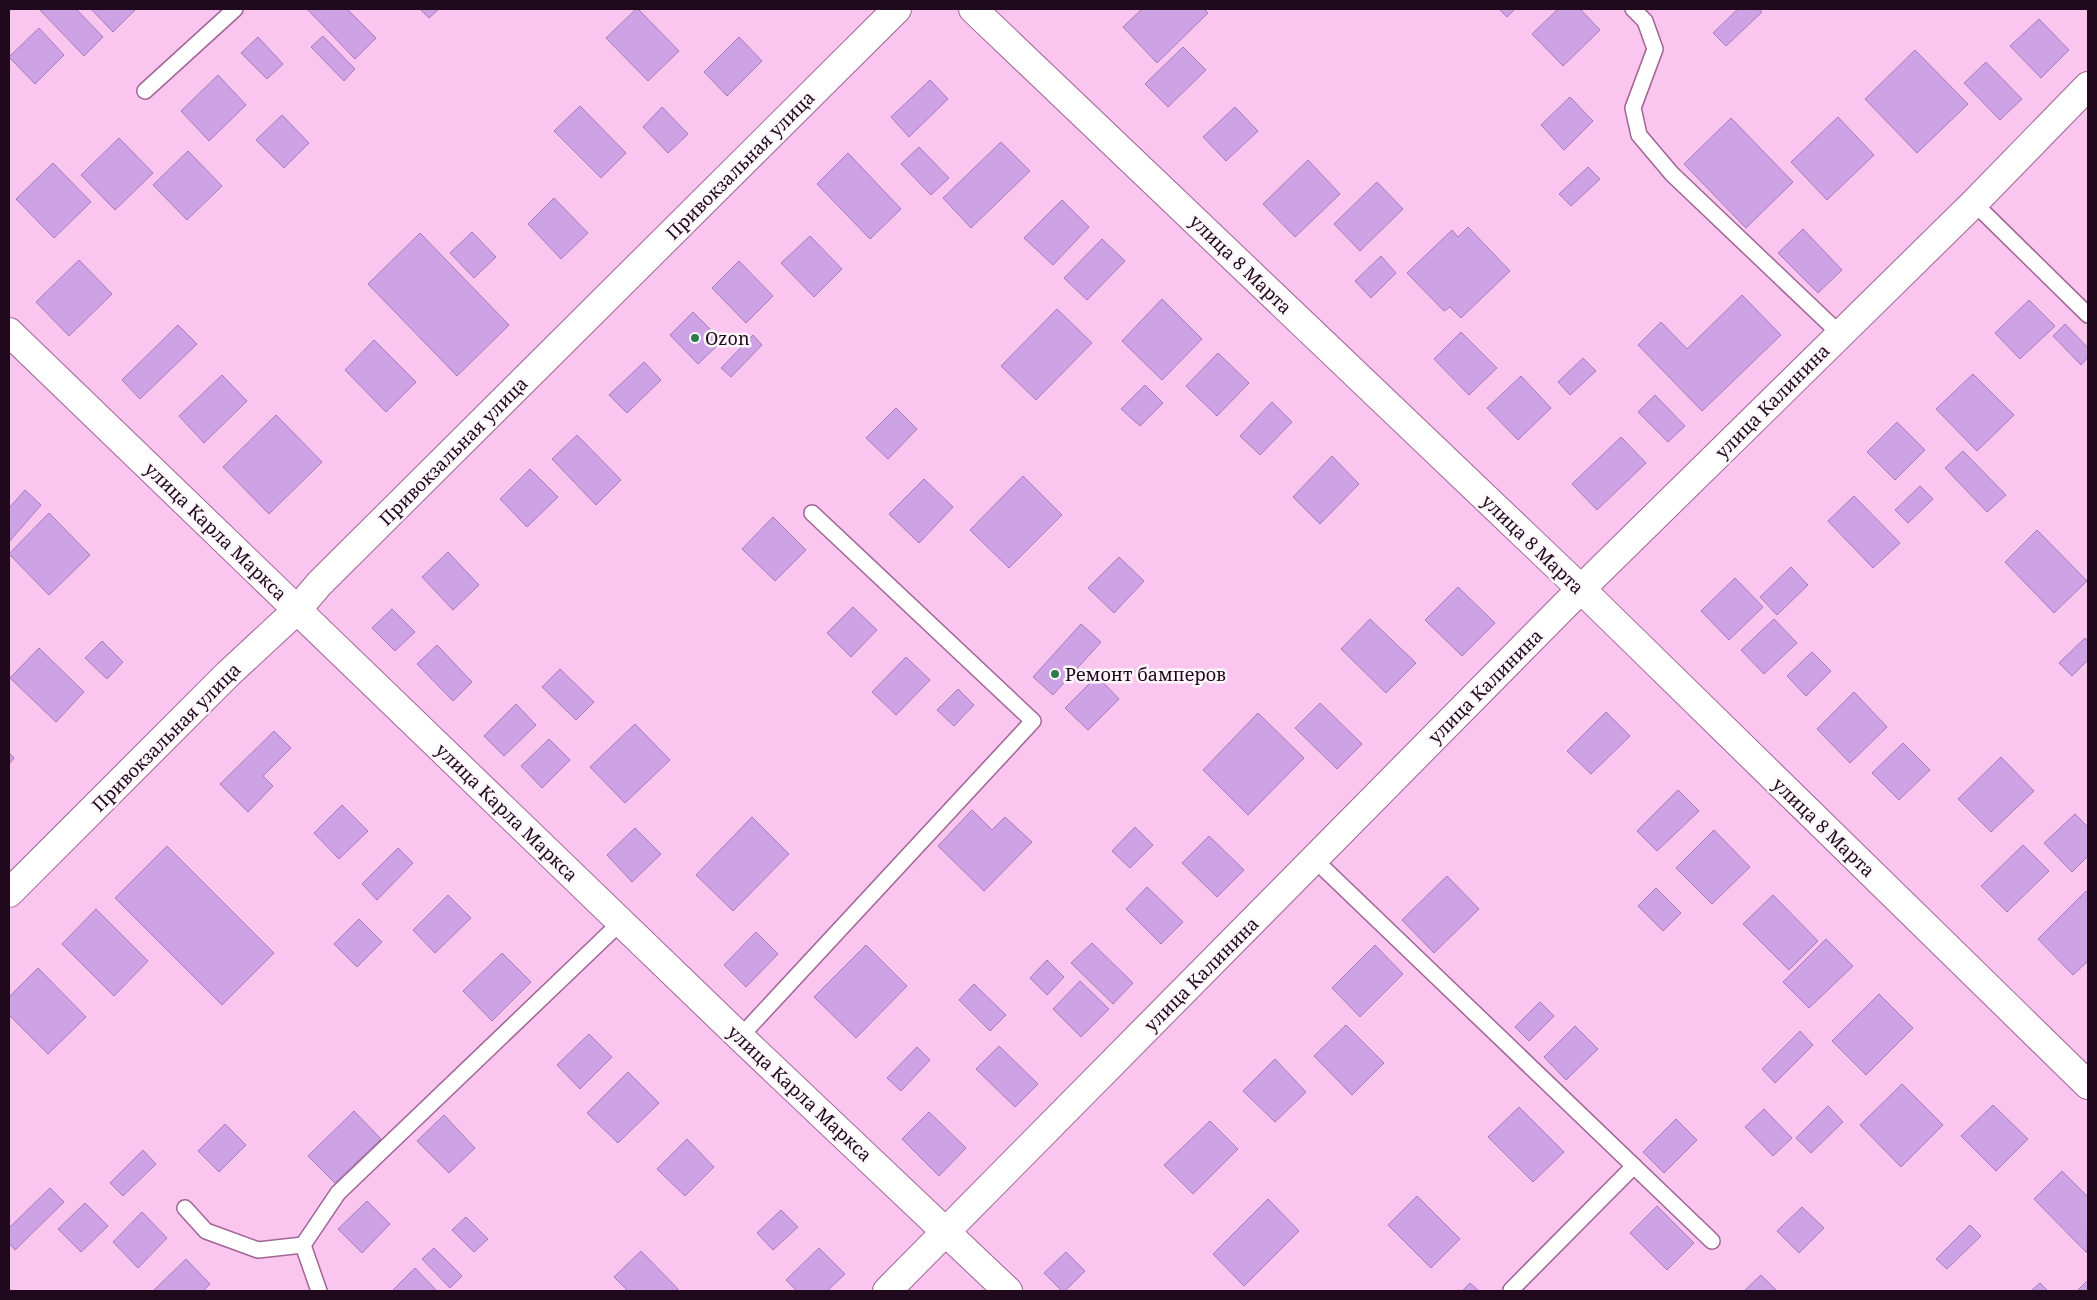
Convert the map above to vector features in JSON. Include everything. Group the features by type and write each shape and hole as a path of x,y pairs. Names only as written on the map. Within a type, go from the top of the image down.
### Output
{"street":[{"name":"Привокзальная улица","path":"9,893 228,674 297,610 319,584 897,9"},
{"name":"улица 8 Марта","path":"973,9 1581,589 2088,1085"},
{"name":"улица Калинина","path":"887,1291 1581,589 1974,203 2088,86"},
{"name":"улица Карла Маркса","path":"9,334 1008,1291"}],"lane":[{"path":"145,91 235,9"},
{"path":"1633,9 1645,21 1655,49 1633,108 1639,135 1672,174 1840,334"},
{"path":"1974,203 2088,315"},
{"path":"740,1036 1033,721 812,513"},
{"path":"1314,859 1712,1241"},
{"path":"185,1208 206,1230 258,1250 303,1245 338,1193 621,922"},
{"path":"1511,1290 1634,1166"},
{"path":"303,1245 319,1291"}],"building":[{"path":"39,9 76,9 103,37 84,56"},
{"path":"91,9 133,9 135,10 113,32"},
{"path":"307,9 347,9 376,38 355,59"},
{"path":"420,9 439,9 429,18"},
{"path":"636,9 679,51 648,81 606,38"},
{"path":"1142,9 1204,9 1208,13 1157,63 1123,27"},
{"path":"1499,9 1515,9 1507,17"},
{"path":"1558,9 1580,9 1600,30 1563,66 1532,34"},
{"path":"1738,9 1759,9 1762,12 1726,46 1713,33"},
{"path":"2039,19 2069,50 2041,78 2010,46"},
{"path":"39,28 64,55 35,84 9,57"},
{"path":"323,36 355,69 344,81 311,47"},
{"path":"258,37 283,64 267,79 241,53"},
{"path":"739,37 762,61 727,96 704,72"},
{"path":"1183,47 1206,70 1168,107 1145,84"},
{"path":"1915,50 1968,104 1917,153 1865,99"},
{"path":"1986,62 2022,99 2000,120 1964,83"},
{"path":"218,75 246,105 209,141 181,111"},
{"path":"930,80 948,99 909,137 891,117"},
{"path":"1570,97 1593,121 1564,150 1541,125"},
{"path":"580,106 626,153 601,178 554,131"},
{"path":"662,107 688,134 668,153 643,127"},
{"path":"1235,107 1258,131 1226,161 1203,137"},
{"path":"282,115 309,143 284,168 256,140"},
{"path":"1838,117 1874,155 1827,200 1791,162"},
{"path":"1731,118 1793,182 1746,228 1684,164"},
{"path":"119,138 153,173 115,210 81,175"},
{"path":"1001,142 1030,171 971,228 943,198"},
{"path":"919,147 949,178 931,195 901,164"},
{"path":"188,151 222,186 187,220 153,185"},
{"path":"848,153 901,209 870,239 817,184"},
{"path":"1308,160 1340,194 1295,237 1263,204"},
{"path":"53,163 91,202 54,238 16,199"},
{"path":"1588,167 1600,179 1571,206 1559,194"},
{"path":"1377,182 1403,209 1360,251 1334,224"},
{"path":"554,198 588,233 561,259 528,224"},
{"path":"1062,200 1089,227 1053,265 1024,238"},
{"path":"1468,227 1510,271 1461,318 1450,307 1444,311 1407,273 1452,230 1458,237"},
{"path":"1803,229 1842,270 1818,293 1778,253"},
{"path":"472,232 496,257 474,278 450,253"},
{"path":"420,233 509,325 457,376 368,284"},
{"path":"810,236 842,269 814,297 781,263"},
{"path":"1102,239 1125,261 1087,300 1064,278"},
{"path":"1381,256 1396,273 1371,298 1355,281"},
{"path":"79,260 112,294 69,336 36,302"},
{"path":"739,261 773,296 746,323 712,288"},
{"path":"1742,295 1781,335 1702,411 1638,345 1661,322 1687,349"},
{"path":"1162,299 1202,339 1162,380 1122,341"},
{"path":"2029,300 2055,326 2020,359 1995,333"},
{"path":"1057,309 1092,343 1036,400 1001,366"},
{"path":"693,312 722,341 698,364 670,335"},
{"path":"2065,324 2088,348 2088,357 2081,365 2053,336"},
{"path":"178,325 197,344 140,399 122,380"},
{"path":"1461,332 1497,368 1469,395 1434,359"},
{"path":"753,335 762,345 731,377 721,368"},
{"path":"374,340 416,382 386,412 345,370"},
{"path":"1218,353 1249,383 1217,416 1186,386"},
{"path":"1583,358 1596,371 1570,395 1558,382"},
{"path":"644,362 661,380 627,413 609,395"},
{"path":"1973,374 2014,415 1977,451 1936,409"},
{"path":"222,375 247,401 204,443 179,416"},
{"path":"1521,376 1551,408 1518,440 1487,408"},
{"path":"1145,385 1163,403 1140,426 1121,409"},
{"path":"1655,395 1685,426 1668,442 1638,412"},
{"path":"1272,402 1292,422 1260,455 1240,436"},
{"path":"896,408 917,429 888,459 866,438"},
{"path":"276,415 322,462 269,514 223,467"},
{"path":"1897,422 1925,450 1895,480 1867,452"},
{"path":"577,435 621,480 596,505 552,459"},
{"path":"1621,437 1646,463 1597,510 1572,484"},
{"path":"1963,451 2006,495 1987,512 1945,468"},
{"path":"1332,456 1359,484 1320,524 1293,497"},
{"path":"530,469 558,497 527,527 500,499"},
{"path":"1023,476 1062,515 1009,568 970,530"},
{"path":"924,479 953,507 919,543 889,514"},
{"path":"1920,486 1933,499 1908,523 1895,510"},
{"path":"25,490 41,505 9,542 9,508"},
{"path":"1854,496 1900,543 1873,568 1828,521"},
{"path":"49,513 90,555 49,595 9,554"},
{"path":"773,517 806,550 775,581 742,549"},
{"path":"2037,530 2087,581 2054,613 2005,562"},
{"path":"448,552 479,585 453,610 422,577"},
{"path":"1119,557 1144,581 1114,613 1088,588"},
{"path":"1791,567 1808,585 1777,615 1760,597"},
{"path":"1735,578 1763,607 1729,640 1701,611"},
{"path":"1458,587 1495,623 1462,656 1425,620"},
{"path":"853,607 877,630 851,657 827,633"},
{"path":"392,609 415,632 395,651 372,628"},
{"path":"1370,619 1416,663 1386,693 1341,649"},
{"path":"1774,619 1797,643 1764,674 1741,650"},
{"path":"1081,624 1101,642 1053,695 1033,677"},
{"path":"2085,638 2088,642 2088,660 2072,676 2059,663"},
{"path":"102,641 123,662 107,679 85,658"},
{"path":"437,645 472,682 453,701 417,664"},
{"path":"39,648 84,692 56,722 10,678"},
{"path":"1812,652 1831,671 1806,696 1787,676"},
{"path":"906,657 930,680 896,715 872,692"},
{"path":"560,669 594,702 576,720 542,687"},
{"path":"1097,676 1119,699 1088,730 1065,708"},
{"path":"958,689 974,705 954,726 937,710"},
{"path":"1854,692 1887,727 1850,763 1817,729"},
{"path":"1320,703 1362,744 1337,769 1295,728"},
{"path":"516,704 536,725 504,756 484,736"},
{"path":"1606,712 1630,736 1591,774 1567,751"},
{"path":"1258,713 1304,758 1248,815 1203,770"},
{"path":"635,724 670,760 625,803 590,767"},
{"path":"274,731 291,748 263,776 273,786 248,812 220,784"},
{"path":"549,739 570,760 542,788 521,766"},
{"path":"1903,743 1930,770 1899,800 1872,773"},
{"path":"9,753 14,758 9,764"},
{"path":"2001,757 2034,791 1991,832 1958,799"},
{"path":"1678,790 1699,811 1657,851 1637,831"},
{"path":"342,805 368,831 339,859 314,833"},
{"path":"972,810 992,830 1005,817 1032,842 984,891 938,846"},
{"path":"2075,814 2088,827 2088,856 2072,872 2044,843"},
{"path":"752,817 789,854 733,911 696,875"},
{"path":"1135,827 1153,845 1130,868 1112,851"},
{"path":"635,828 661,854 632,882 607,855"},
{"path":"1714,830 1750,867 1712,904 1676,868"},
{"path":"1209,836 1244,870 1217,897 1182,863"},
{"path":"2023,845 2049,871 2007,912 1981,886"},
{"path":"167,846 274,953 222,1005 115,898"},
{"path":"398,848 413,863 377,900 362,884"},
{"path":"1447,876 1479,909 1434,953 1402,920"},
{"path":"1147,887 1183,922 1161,944 1126,909"},
{"path":"1656,888 1681,913 1663,931 1638,906"},
{"path":"2086,891 2088,894 2088,961 2073,975 2038,939"},
{"path":"448,895 471,918 435,953 413,930"},
{"path":"1773,895 1818,941 1789,970 1743,924"},
{"path":"96,909 148,961 114,996 62,944"},
{"path":"359,919 382,942 357,967 334,944"},
{"path":"756,932 778,954 746,987 724,965"},
{"path":"1826,939 1853,966 1809,1008 1783,982"},
{"path":"1092,943 1133,983 1113,1004 1071,963"},
{"path":"866,945 907,986 856,1038 814,997"},
{"path":"1375,945 1403,974 1360,1017 1332,988"},
{"path":"502,953 531,982 492,1021 463,991"},
{"path":"1047,960 1064,977 1047,995 1030,978"},
{"path":"38,968 86,1017 48,1054 9,1015 9,997"},
{"path":"1080,981 1109,1009 1081,1037 1053,1009"},
{"path":"974,984 1006,1015 990,1031 959,1000"},
{"path":"1879,994 1913,1028 1866,1075 1832,1041"},
{"path":"1540,1002 1554,1016 1529,1041 1515,1027"},
{"path":"1346,1025 1384,1063 1352,1095 1314,1056"},
{"path":"1575,1026 1598,1049 1566,1080 1544,1057"},
{"path":"1800,1031 1813,1045 1775,1083 1762,1069"},
{"path":"589,1034 612,1057 580,1089 557,1065"},
{"path":"999,1046 1038,1084 1015,1107 976,1069"},
{"path":"917,1047 930,1060 901,1091 887,1078"},
{"path":"1275,1059 1306,1092 1275,1122 1243,1091"},
{"path":"628,1072 659,1103 618,1143 587,1113"},
{"path":"1902,1084 1943,1125 1901,1167 1860,1125"},
{"path":"1993,1105 2028,1139 1996,1171 1961,1136"},
{"path":"1828,1106 1843,1122 1811,1153 1796,1138"},
{"path":"1519,1107 1564,1152 1533,1182 1488,1137"},
{"path":"1764,1109 1792,1138 1773,1156 1745,1127"},
{"path":"354,1111 381,1139 335,1183 308,1156"},
{"path":"929,1112 966,1148 939,1176 902,1139"},
{"path":"444,1115 475,1148 449,1173 417,1141"},
{"path":"1676,1119 1697,1140 1664,1173 1643,1152"},
{"path":"1210,1121 1238,1149 1193,1194 1164,1165"},
{"path":"225,1124 246,1145 219,1172 198,1151"},
{"path":"687,1139 714,1167 685,1196 657,1169"},
{"path":"143,1150 156,1164 123,1196 110,1183"},
{"path":"2062,1171 2088,1197 2087,1253 2034,1199"},
{"path":"50,1188 64,1202 15,1250 9,1243 9,1228"},
{"path":"1417,1196 1460,1239 1431,1268 1388,1225"},
{"path":"1268,1199 1299,1231 1244,1286 1213,1254"},
{"path":"367,1201 390,1224 362,1253 338,1229"},
{"path":"85,1203 108,1226 81,1252 58,1229"},
{"path":"1657,1206 1694,1243 1667,1270 1630,1233"},
{"path":"1802,1207 1824,1228 1799,1253 1777,1231"},
{"path":"781,1210 798,1227 773,1250 757,1233"},
{"path":"142,1212 167,1238 138,1268 113,1242"},
{"path":"466,1217 488,1239 474,1252 452,1230"},
{"path":"1970,1225 1981,1236 1947,1269 1936,1259"},
{"path":"434,1248 462,1276 450,1288 422,1259"},
{"path":"819,1248 845,1274 827,1291 797,1291 786,1280"},
{"path":"641,1251 678,1289 676,1291 628,1291 614,1277"},
{"path":"1066,1252 1085,1271 1065,1291 1062,1291 1044,1273"},
{"path":"186,1259 210,1284 203,1291 153,1291"},
{"path":"415,1268 437,1291 392,1291"},
{"path":"1761,1275 1777,1291 1744,1291"},
{"path":"2088,1280 2088,1291 2077,1291"},
{"path":"1470,1283 1479,1291 1462,1291"},
{"path":"2040,1283 2048,1291 2031,1291"}],"place":[{"name":"Ozon","path":"695,338"},
{"name":"Ремонт бамперов","path":"1055,674"}]}
